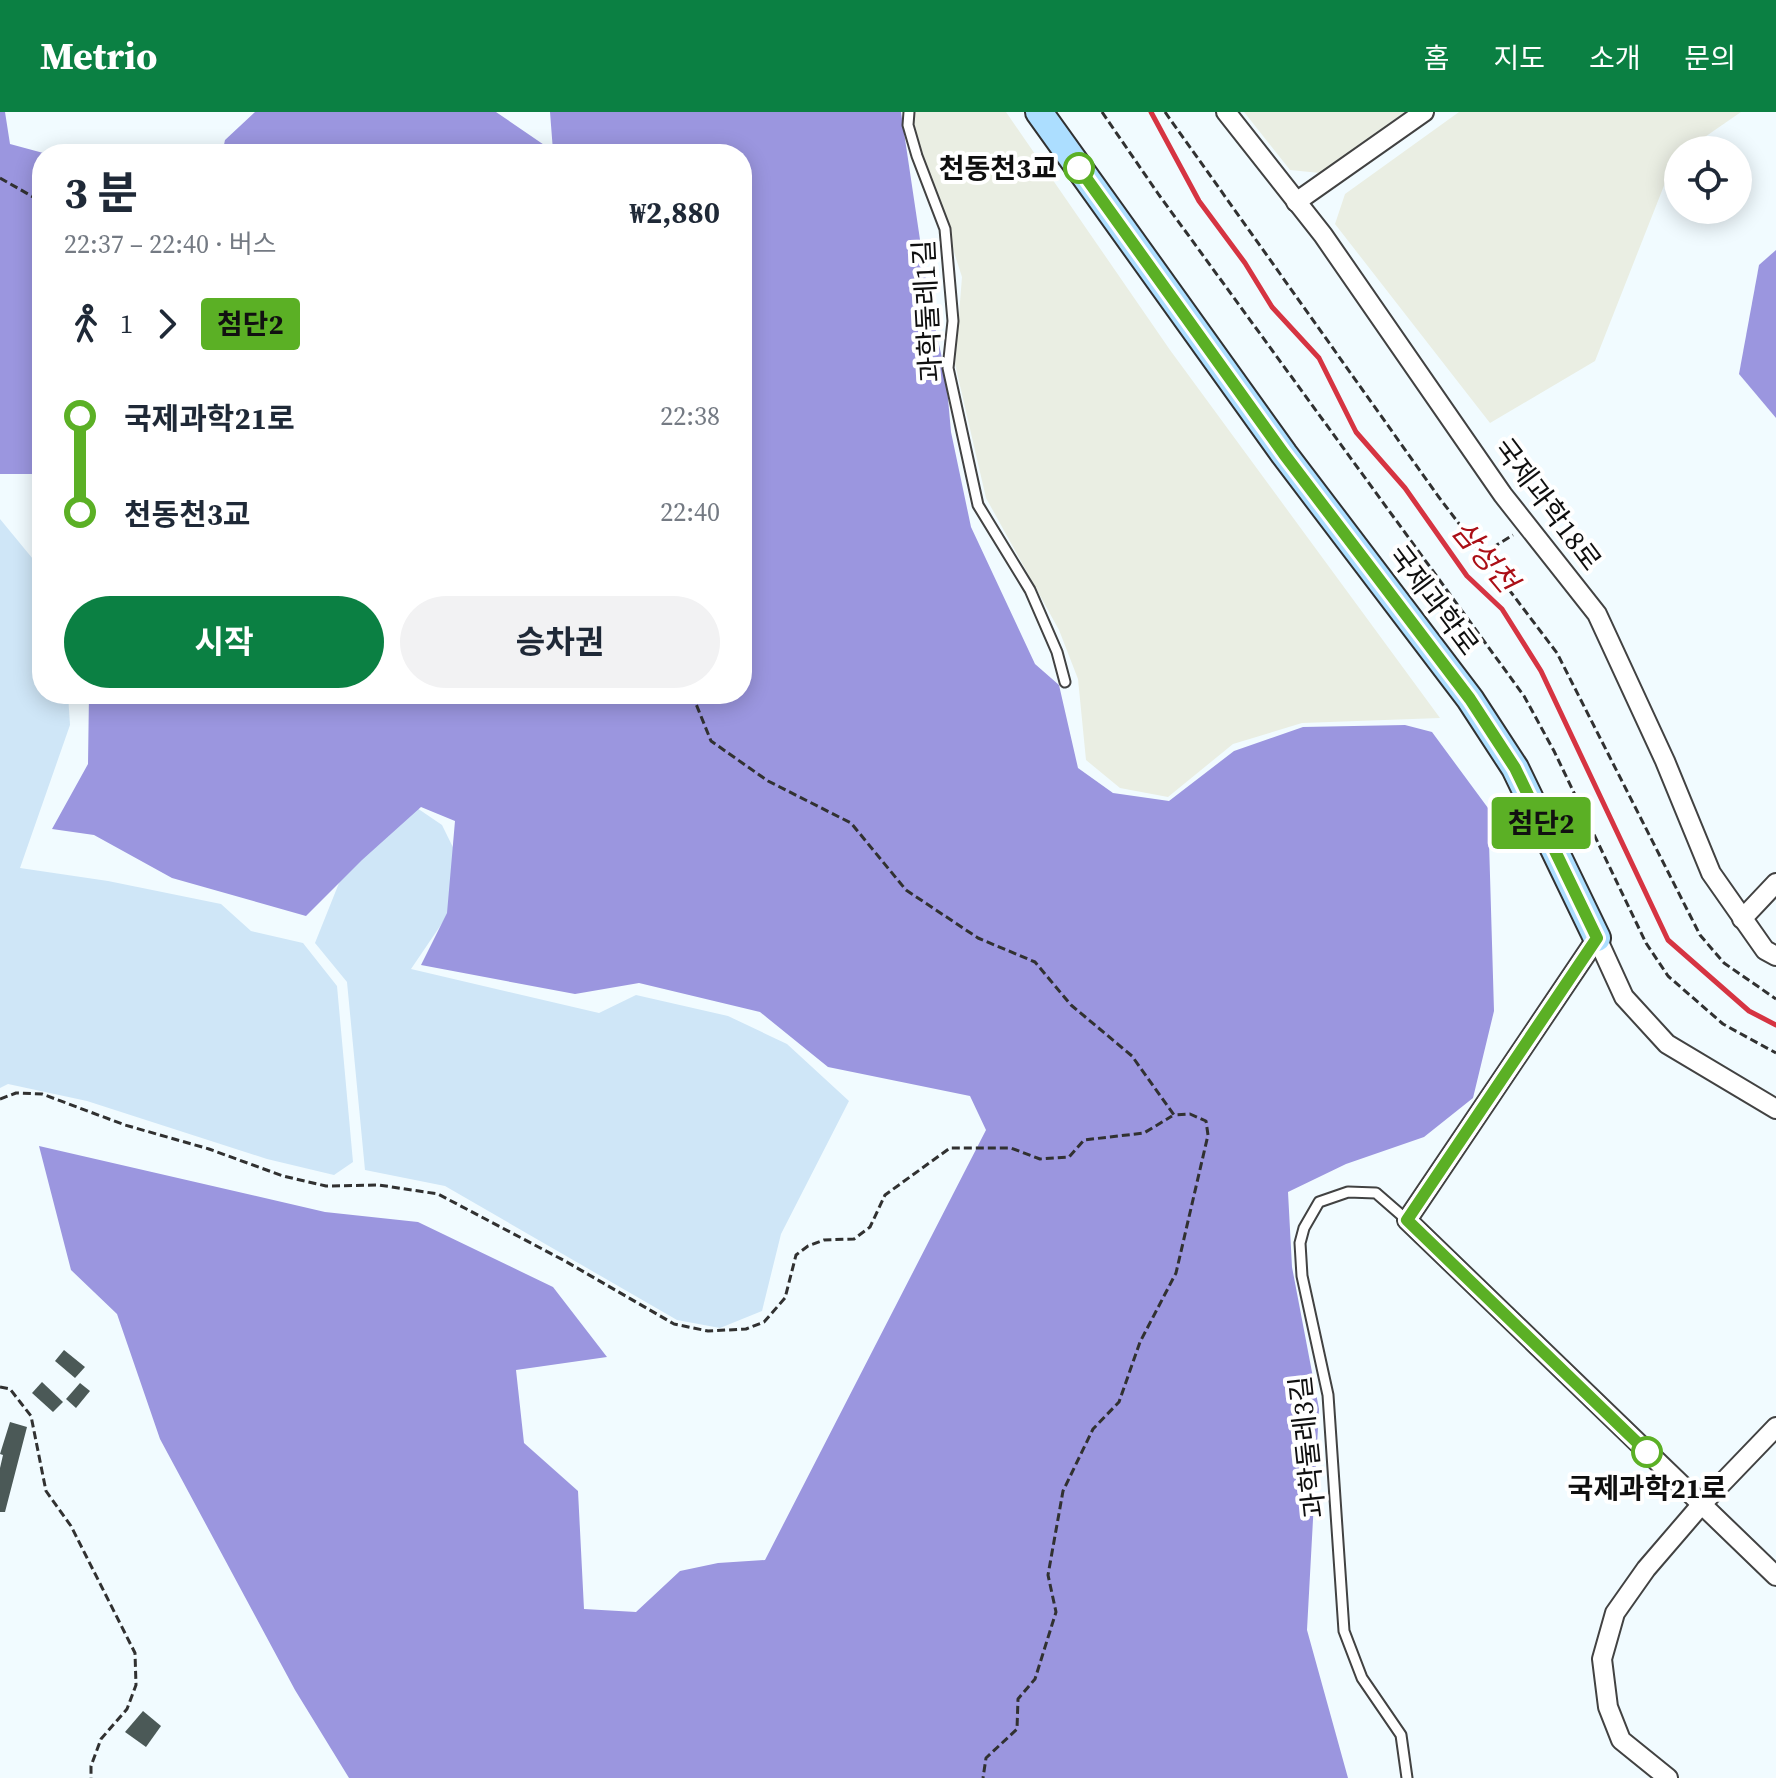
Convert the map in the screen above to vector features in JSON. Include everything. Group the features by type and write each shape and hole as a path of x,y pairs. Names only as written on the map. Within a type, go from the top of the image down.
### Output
{"street":[{"name":"국제과학로","path":"1039,112 1284,454 1470,699 1515,768 1624,997 1667,1044 1776,1109"},
{"name":"국제과학18로","path":"1226,112 1323,235 1503,495 1597,614 1665,761 1711,873 1765,950 1776,956"},
{"path":"1296,202 1424,112"},
{"path":"1742,919 1776,883"},
{"path":"1597,938 1407,1220 1776,1576"},
{"path":"1668,1778 1621,1740 1608,1707 1602,1659 1615,1613 1646,1569 1701,1505 1776,1427"}],"lane":[{"name":"과학둘레1길","path":"909,112 908,125 917,156 945,229 953,321 948,368 978,505 1030,590 1057,652 1065,682"},
{"name":"과학둘레3길","path":"1407,1220 1376,1193 1348,1192 1319,1202 1304,1228 1300,1243 1302,1276 1328,1395 1344,1631 1362,1678 1401,1735 1407,1778"}],"path":[{"path":"1102,112 1524,696 1554,751 1646,943 1668,976 1723,1024 1776,1053"},
{"path":"1165,112 1482,554 1557,653 1700,935 1724,963 1776,999"},
{"path":"0,178 32,196"},
{"path":"1482,554 1527,526"},
{"path":"696,704 711,741 768,781 851,823 906,890 978,938 1035,962 1071,1005 1132,1056 1174,1115"},
{"path":"0,1099 16,1093 42,1094 125,1125 209,1149 283,1176 326,1186 379,1185 438,1194 565,1261 674,1324 708,1331 746,1329 764,1322 785,1298 796,1255 824,1240 854,1239 870,1227 885,1195 950,1148 1011,1148 1040,1159 1069,1157 1084,1140 1144,1133 1174,1115 1190,1114 1206,1121 1208,1135 1176,1273 1140,1342 1119,1402 1093,1429 1063,1491 1048,1575 1056,1612 1035,1679 1018,1699 1017,1729 986,1758 983,1778"},
{"path":"0,1387 10,1389 31,1416 46,1491 71,1526 135,1653 136,1685 127,1709 101,1739 91,1766 91,1778"}],"shaded area":[{"path":"0,112 5,112 10,144 32,150 32,474 0,474"},
{"path":"255,112 496,112 543,144 224,144"},
{"path":"550,112 901,112 929,300 946,376 951,432 971,527 1035,664 1059,685 1078,768 1113,793 1169,801 1234,751 1303,727 1405,725 1432,732 1488,808 1494,1011 1473,1098 1424,1137 1346,1164 1288,1192 1292,1267 1319,1409 1307,1630 1348,1778 349,1778 295,1690 160,1439 117,1314 71,1270 39,1146 325,1212 418,1222 553,1287 607,1357 516,1370 524,1443 578,1491 584,1609 636,1612 680,1571 718,1563 765,1560 986,1130 970,1096 828,1067 760,1012 639,983 575,994 421,965 447,913 455,821 421,807 306,916 172,878 94,835 52,829 88,764 89,704 752,704 752,144 552,144"},
{"path":"915,112 1006,112 1170,350 1440,718 1302,723 1233,744 1168,797 1120,788 1086,760 1078,679 1059,630 986,498 955,364 962,277 920,147 913,120"},
{"path":"1244,112 1405,112 1320,173 1290,170"},
{"path":"1459,112 1741,112 1706,136 1664,136 1664,186 1595,361 1490,423 1335,224 1345,194"},
{"path":"1776,250 1776,418 1739,374 1759,265"},
{"path":"0,519 32,558 32,704 69,704 70,725 20,868 108,881 221,904 251,931 303,943 337,986 353,1162 334,1175 267,1159 87,1101 8,1084 0,1088"},
{"path":"392,791 442,825 470,882 411,969 599,1013 636,995 728,1016 787,1044 849,1101 781,1234 762,1311 720,1328 677,1320 445,1186 365,1170 347,982 315,943 349,858"}],"building":[{"path":"64,1350 85,1367 75,1378 55,1361"},
{"path":"42,1382 63,1402 53,1412 32,1393"},
{"path":"80,1383 90,1391 76,1408 66,1399"},
{"path":"10,1422 27,1427 5,1512 0,1512 3,1455 0,1454"},
{"path":"143,1711 161,1726 146,1747 125,1732"}],"waterway":[{"name":"삼성천","path":"1151,112 1199,201 1245,263 1272,307 1319,358 1356,432 1405,488 1467,576 1502,609 1541,671 1668,940 1749,1011 1776,1025"}],"bus line":[{"name":"첨단2","path":"1079,168 1284,454 1470,699 1515,768 1597,938 1407,1220 1647,1452"}],"place":[{"name":"천동천3교","path":"1079,168"},
{"name":"국제과학21로","path":"1647,1452"}]}
